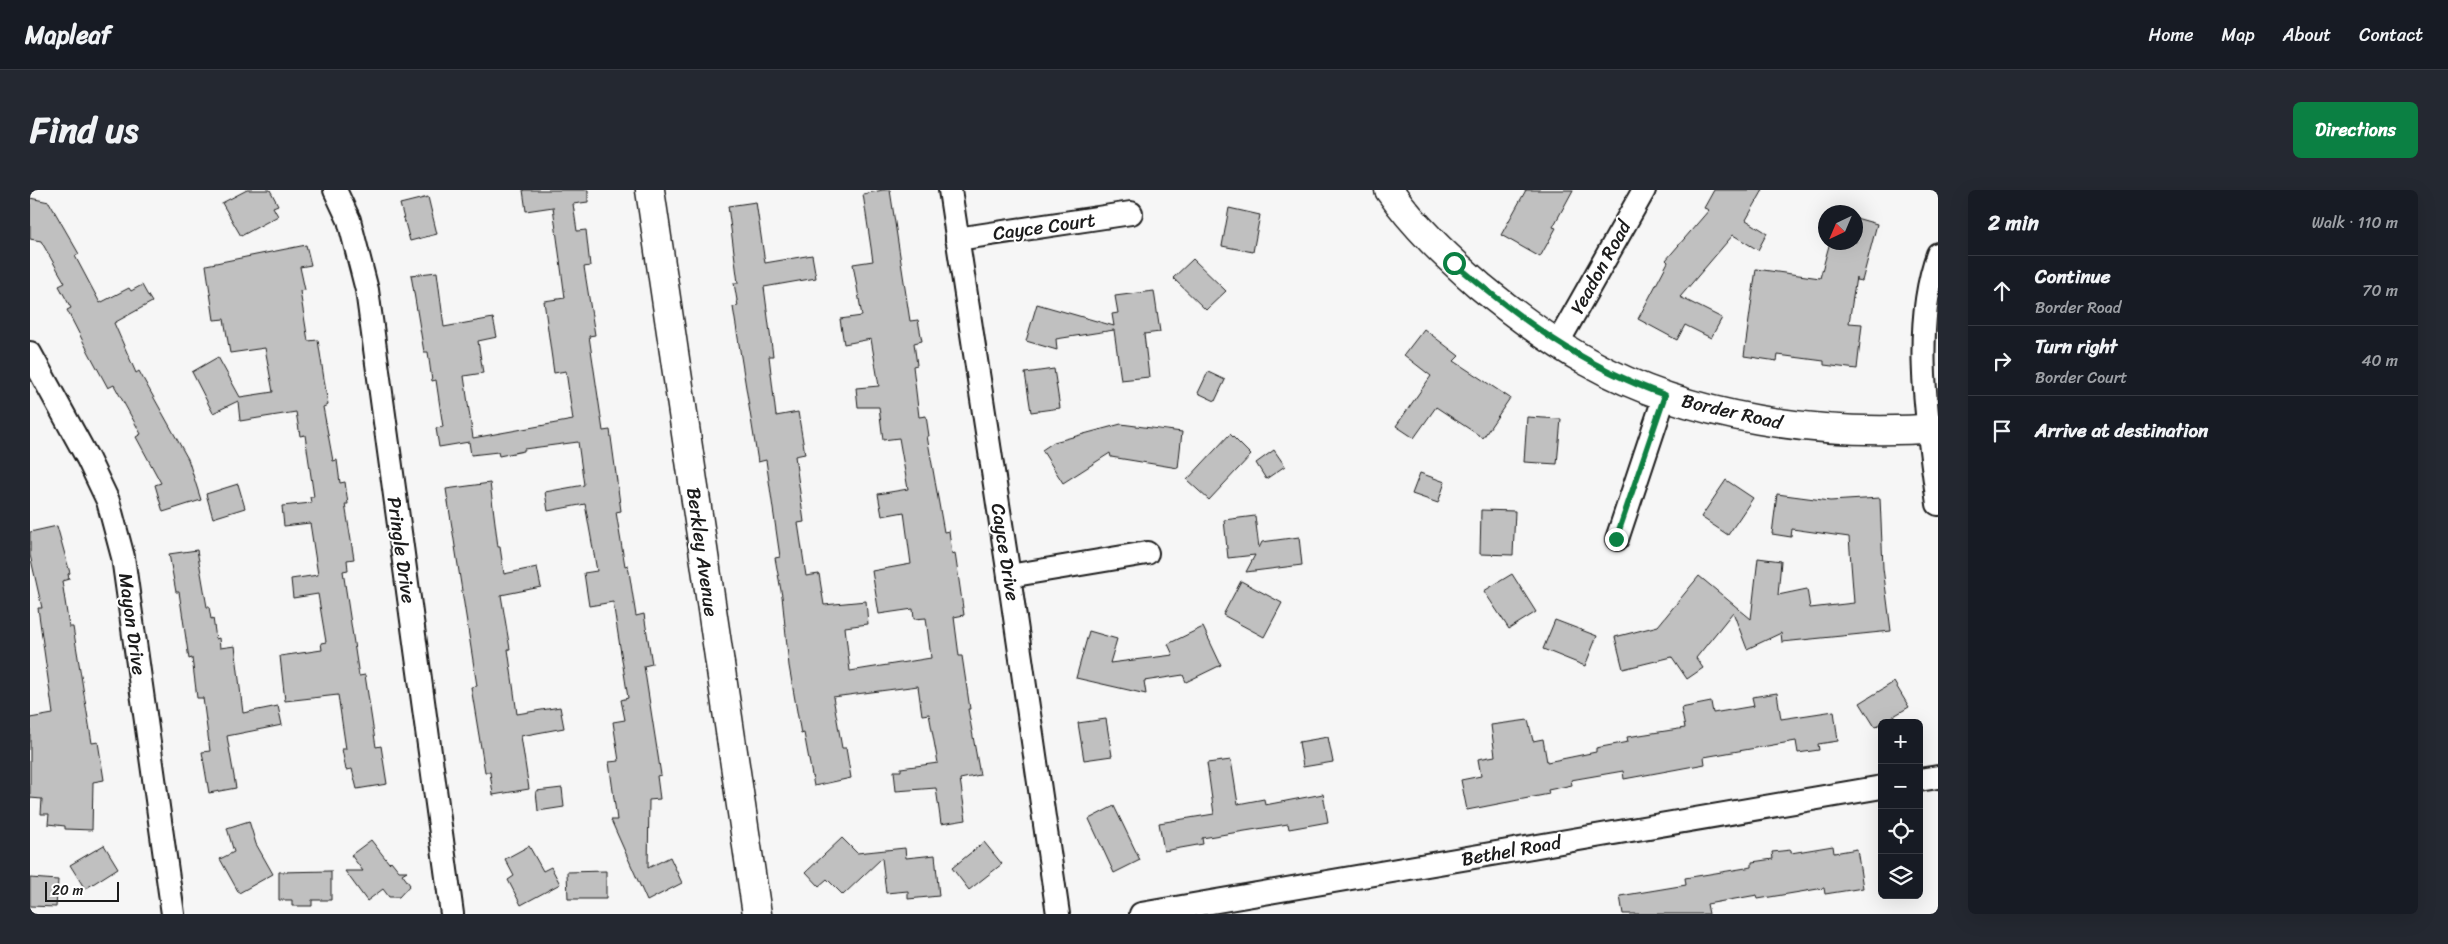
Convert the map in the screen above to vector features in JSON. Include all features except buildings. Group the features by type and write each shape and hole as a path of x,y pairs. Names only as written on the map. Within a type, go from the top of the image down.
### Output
{"street":[{"name":"Pringle Drive","path":"335,190 349,220 367,290 452,914"},
{"name":"Berkley Avenue","path":"650,190 757,914"},
{"name":"Cayce Drive","path":"950,190 1010,576 1058,914"},
{"name":"Border Road","path":"1389,190 1425,233 1454,263 1508,309 1557,344 1590,363 1640,386 1727,413 1804,427 1933,429"},
{"name":"Yeadon Road","path":"1557,344 1644,190"},
{"name":"Cayce Court","path":"957,239 1131,213"},
{"path":"1938,254 1932,271 1923,322 1938,504"},
{"name":"Mayon Drive","path":"30,353 108,501 123,557 172,914"},
{"path":"1616,539 1665,395"},
{"path":"1010,576 1147,554"},
{"path":"1923,779 1938,777"},
{"name":"Bethel Road","path":"1141,914 1878,788"}],"route":[{"path":"1454,263 1508,309 1557,344 1590,363 1640,386 1665,395 1616,539"}]}
